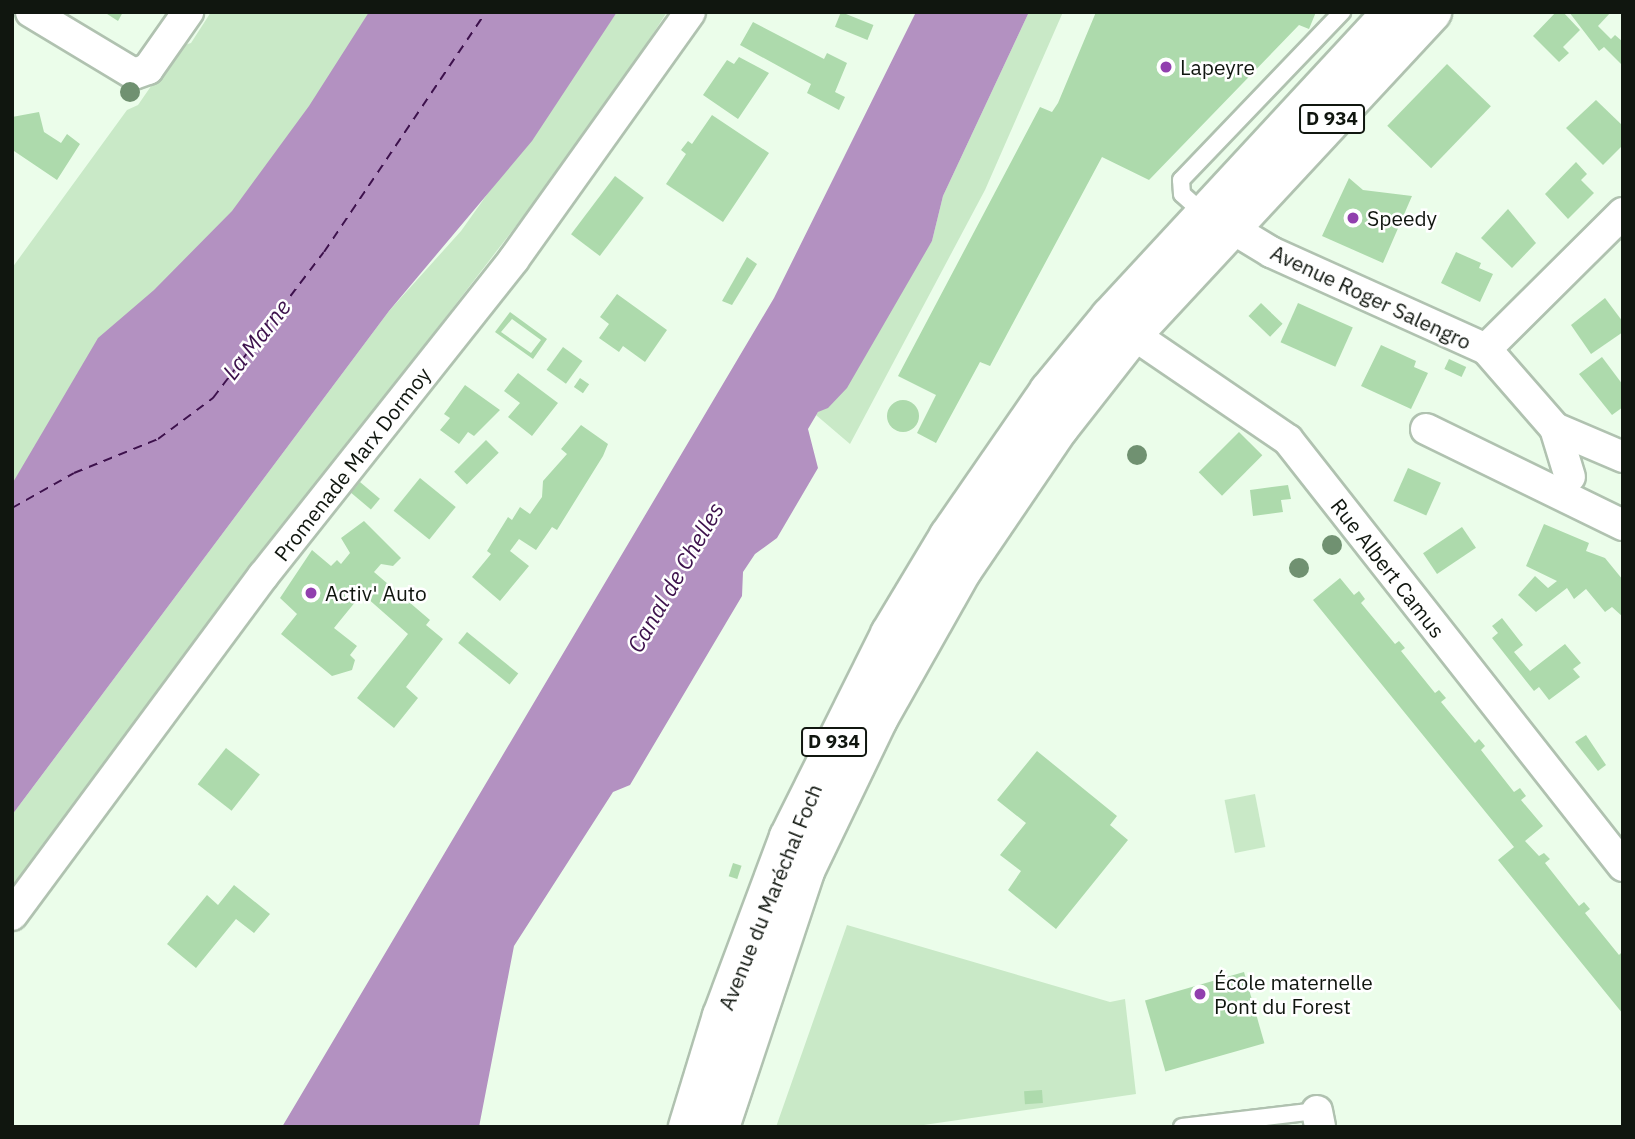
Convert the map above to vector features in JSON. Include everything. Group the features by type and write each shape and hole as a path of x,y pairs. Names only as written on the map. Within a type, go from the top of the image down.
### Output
{"main road":[{"name":"D 934","path":"1121,326 1217,219 1392,12"},
{"name":"D 934","path":"1217,219 1432,12"},
{"name":"Avenue du Maréchal Foch","path":"688,1127 722,1016 779,861 851,708 949,536 1049,391 1121,326"},
{"name":"Avenue du Maréchal Foch","path":"720,1127 777,948 837,801 927,628 1059,428 1121,326"}],"street":[{"path":"31,12 126,71 142,73 188,12"},
{"name":"Promenade Marx Dormoy","path":"12,915 263,576 513,259 690,12"},
{"path":"1486,349 1623,213"},
{"name":"Avenue Roger Salengro","path":"1217,219 1271,252 1486,349 1555,428 1573,489"},
{"name":"Rue Albert Camus","path":"1121,326 1210,383 1288,440 1623,866"},
{"name":"Avenue Roger Salengro","path":"1555,428 1613,453"},
{"path":"1426,429 1573,489 1623,525"},
{"path":"1573,489 1581,462 1613,453"}],"lane":[{"path":"1217,219 1182,194 1181,180 1342,12"},
{"path":"1182,1127 1283,1115 1319,1119"}],"green space":[{"path":"211,12 392,12 12,528 12,268 127,110 138,105 178,47 191,43"},
{"path":"617,12 667,12 599,118 208,626 12,891 12,815 389,311 461,231"},
{"path":"1029,12 1063,12 985,190 850,444 816,415 932,241 943,196"},
{"path":"1255,794 1265,847 1235,853 1225,800"},
{"path":"847,925 1110,1002 1125,999 1136,1094 910,1127 776,1127"}],"water":[{"name":"La Marne","path":"369,12 617,12 532,141 389,311 12,815 12,484 98,338 154,290 232,211 309,106"},
{"name":"Canal de Chelles","path":"916,12 1029,12 943,196 932,241 847,388 828,408 818,412 808,429 818,468 777,538 755,554 743,572 742,596 630,785 613,792 514,946 479,1127 282,1127 774,298"}],"building":[{"path":"104,12 123,12 118,21"},
{"path":"841,12 873,25 867,40 835,27"},
{"path":"1096,12 1316,12 1309,29 1299,25 1149,180 1102,157 990,366 980,362 936,443 917,433 936,395 898,376 1040,107 1052,112 1058,103"},
{"path":"1556,12 1563,12 1580,30 1563,47 1569,53 1559,62 1533,36"},
{"path":"1569,12 1611,12 1598,26 1611,39 1615,35 1623,42 1623,66 1604,47 1599,51"},
{"path":"753,22 824,59 827,53 847,63 835,92 845,97 839,110 807,93 811,84 740,45"},
{"path":"739,57 769,73 738,119 703,95 727,60 734,64"},
{"path":"1447,64 1491,106 1431,168 1387,126"},
{"path":"1596,100 1623,126 1623,145 1603,165 1566,128"},
{"path":"39,112 44,132 61,143 67,134 80,144 57,180 14,151 12,117"},
{"path":"712,115 769,153 723,222 666,184 686,154 681,150 688,141 692,144"},
{"path":"1576,162 1587,174 1581,180 1594,193 1568,219 1545,194"},
{"path":"615,176 644,198 600,256 571,234"},
{"path":"1349,178 1363,190 1412,196 1383,263 1322,236"},
{"path":"1508,209 1536,243 1512,268 1481,238"},
{"path":"1456,252 1481,263 1479,268 1493,274 1480,302 1441,283"},
{"path":"747,257 757,264 732,305 722,301"},
{"path":"617,294 667,330 645,362 623,346 619,352 599,338 609,324 600,317"},
{"path":"1605,298 1623,322 1623,332 1591,354 1571,325"},
{"path":"1261,303 1283,324 1270,337 1248,316"},
{"path":"1298,303 1353,327 1335,367 1281,342"},
{"path":"510,312 547,339 533,359 495,332","holes":["512,319 541,340 531,353 501,332"]},
{"path":"1381,345 1416,361 1414,367 1428,373 1411,409 1361,386"},
{"path":"563,347 582,361 566,384 547,370"},
{"path":"1602,357 1623,385 1623,407 1612,415 1579,374"},
{"path":"1449,359 1466,367 1462,377 1444,369"},
{"path":"518,373 558,403 532,436 508,417 520,403 504,391"},
{"path":"580,378 589,384 583,393 574,387"},
{"path":"465,385 500,410 474,436 468,432 459,444 440,430 450,418 444,414"},
{"path":"903,400 915,404 919,416 915,428 903,432 891,428 887,416 891,404"},
{"path":"581,425 608,444 603,456 557,530 552,527 536,550 519,539 510,551 529,566 500,601 472,577 491,554 487,551 508,517 512,520 520,507 530,514 542,497 543,481 567,454 561,449"},
{"path":"1239,432 1262,455 1222,496 1199,472"},
{"path":"486,440 499,453 467,485 454,472"},
{"path":"1408,468 1441,483 1426,516 1393,501"},
{"path":"420,478 456,507 429,540 394,511"},
{"path":"360,482 380,499 371,509 351,493"},
{"path":"1288,485 1291,499 1281,500 1283,512 1253,516 1250,490"},
{"path":"364,521 401,558 393,566 381,564 374,572 430,620 426,625 443,639 406,687 418,698 394,728 357,698 408,634 358,590 353,597 356,601 334,628 357,646 350,655 355,660 352,670 332,676 281,634 297,614 280,598 312,550 331,566 337,560 341,564 350,553 341,538"},
{"path":"1544,524 1589,543 1586,551 1605,558 1623,580 1623,617 1612,607 1605,612 1586,589 1574,599 1567,588 1536,612 1518,595 1535,576 1548,588 1557,581 1526,566"},
{"path":"1462,527 1476,548 1437,574 1423,553"},
{"path":"1340,578 1354,595 1359,591 1365,599 1361,603 1395,644 1399,641 1405,648 1401,651 1435,693 1439,690 1446,698 1441,702 1475,743 1479,739 1485,746 1481,750 1514,792 1520,788 1526,796 1521,800 1543,826 1525,841 1539,856 1544,853 1550,859 1545,863 1579,906 1584,902 1590,909 1585,913 1619,955 1623,951 1623,1014 1498,860 1514,847 1313,600"},
{"path":"1502,618 1523,645 1514,652 1530,671 1565,644 1581,663 1573,669 1580,677 1549,700 1539,687 1534,691 1492,638 1498,633 1492,626"},
{"path":"467,632 518,674 509,684 458,643"},
{"path":"1586,735 1606,765 1598,771 1575,742"},
{"path":"226,748 260,774 232,811 198,784"},
{"path":"1037,751 1117,816 1110,825 1128,840 1056,929 1008,890 1021,871 1000,855 1026,823 997,800"},
{"path":"733,863 742,866 737,879 729,876"},
{"path":"234,885 270,914 254,933 236,919 196,968 167,944 207,895 218,905"},
{"path":"1244,972 1264,1043 1165,1072 1145,1000"},
{"path":"1042,1090 1043,1103 1025,1104 1024,1091"}],"ferry route":[{"path":"12,508 74,473 158,439 213,398 324,252 486,12"}],"place":[{"name":"Lapeyre","path":"1166,67"},
{"name":"Speedy","path":"1353,218"},
{"name":"Activ' Auto","path":"311,593"},
{"name":"École maternelle Pont du Forest","path":"1200,994"}]}
